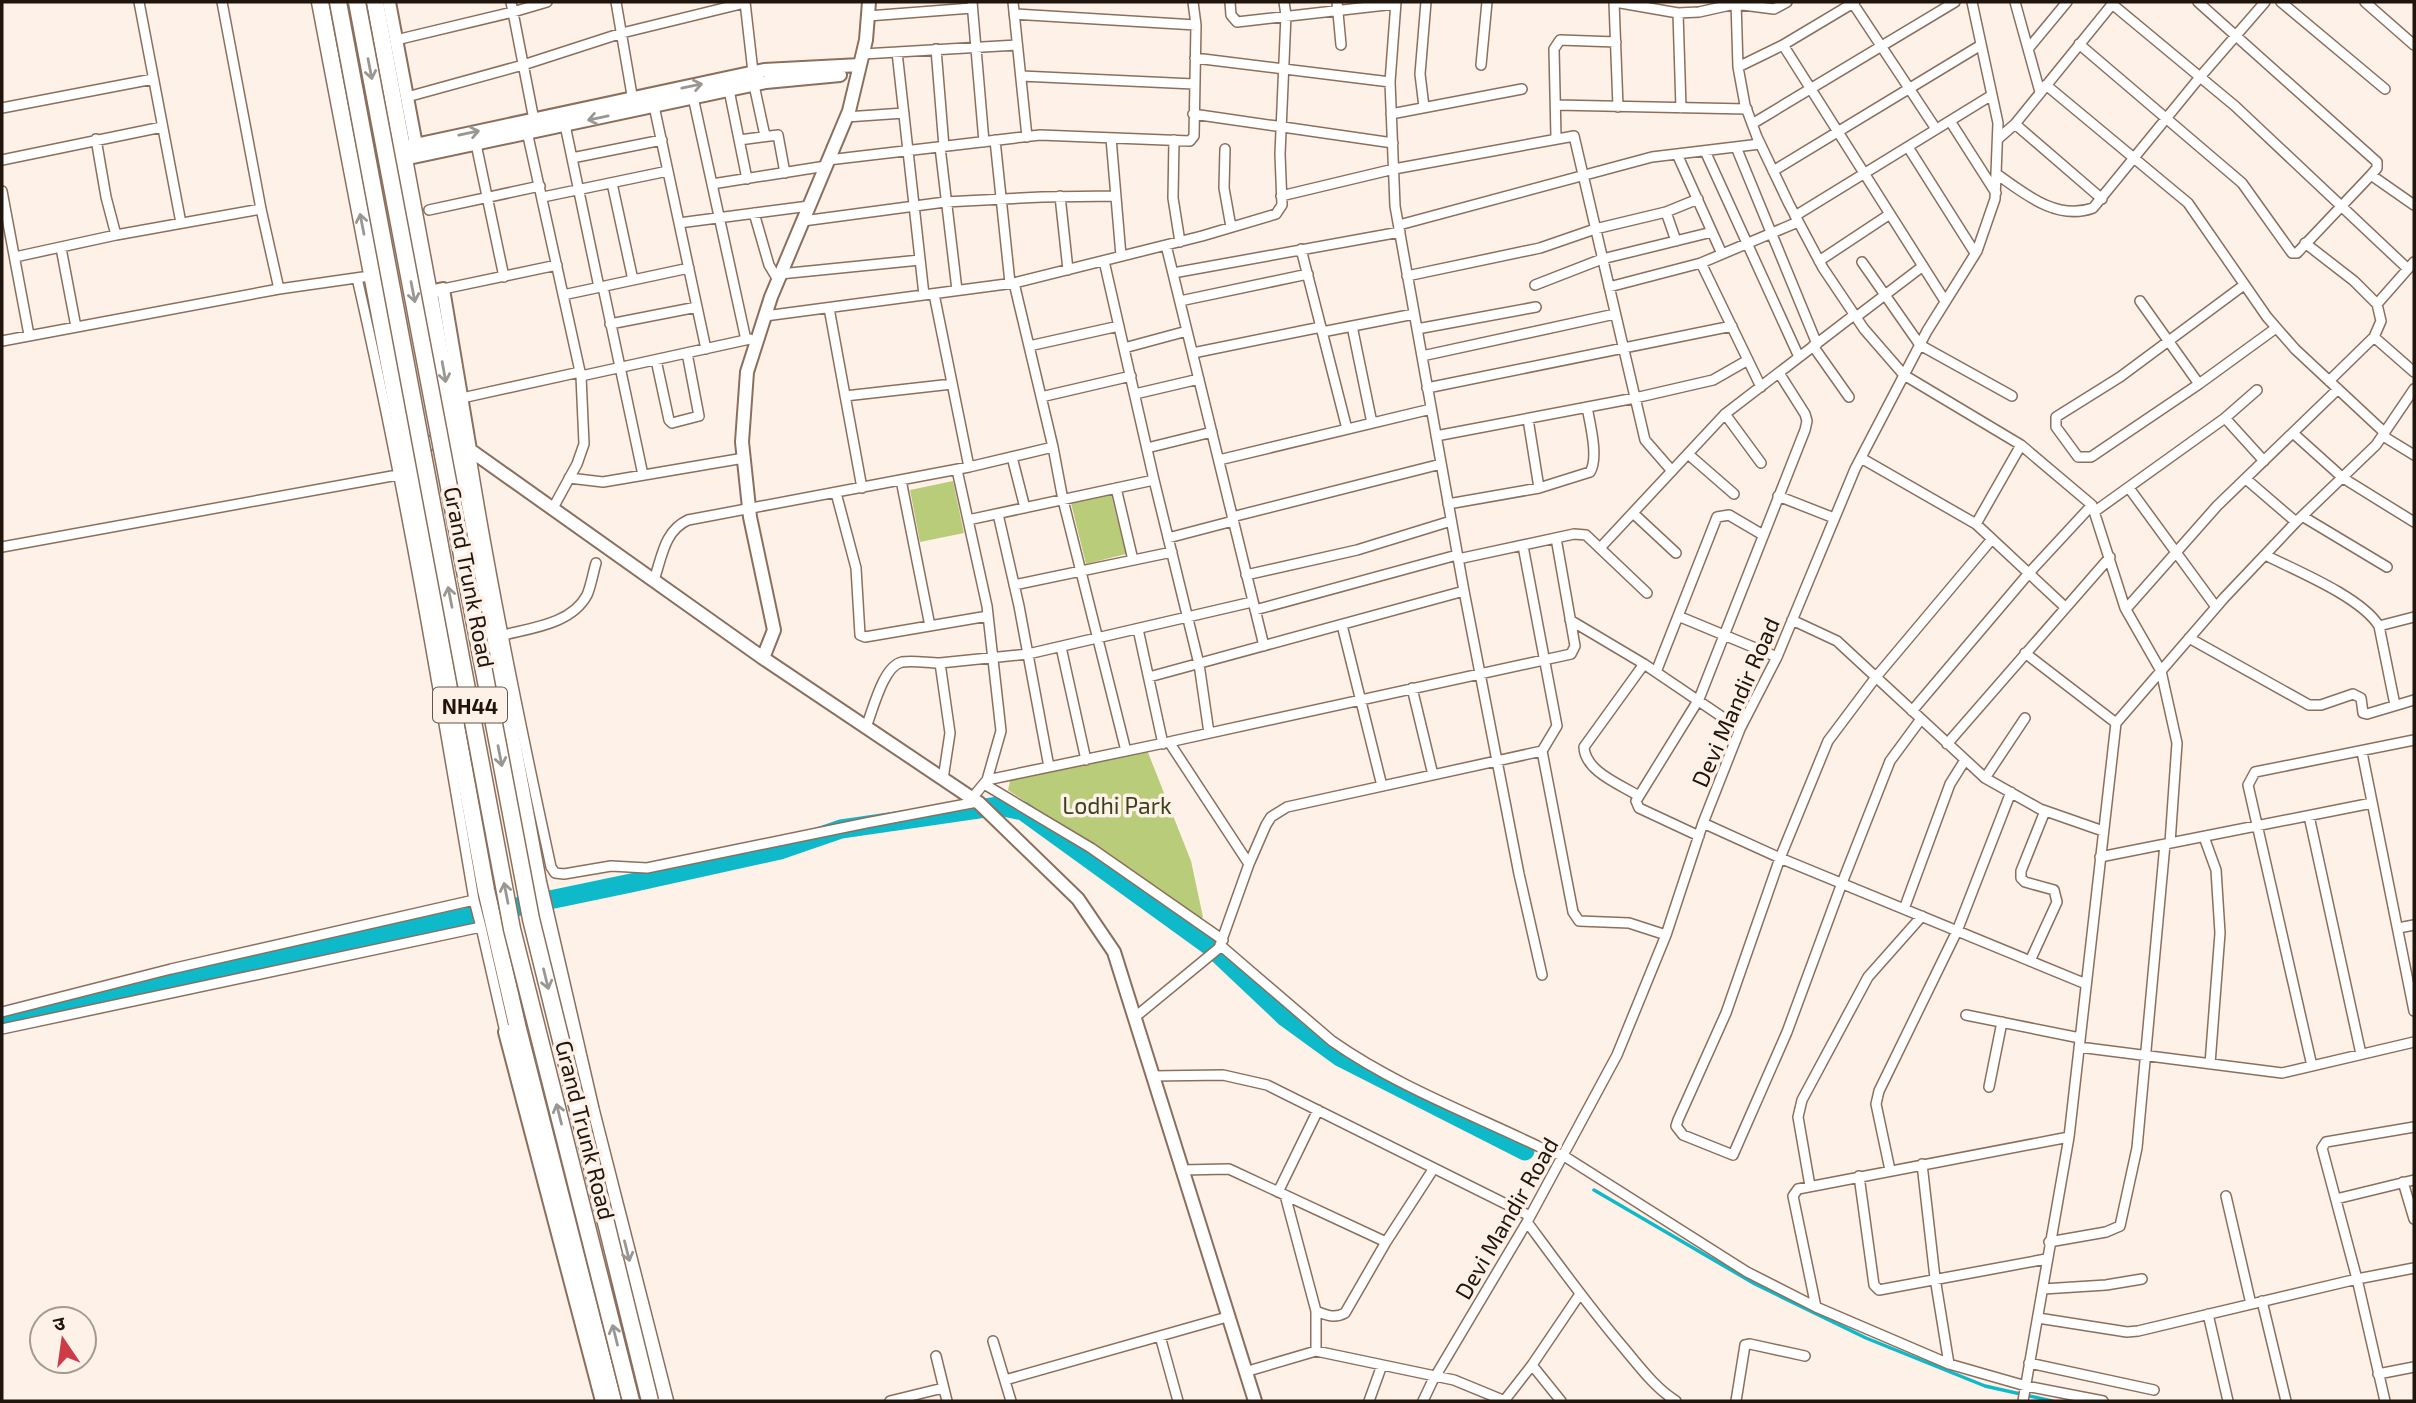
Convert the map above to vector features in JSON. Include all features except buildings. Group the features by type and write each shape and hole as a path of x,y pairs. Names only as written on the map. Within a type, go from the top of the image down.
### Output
{"highway":[{"path":"320,2 351,164 365,277 405,446 404,474 479,900 496,934 511,1031 551,1158 613,1401"},
{"name":"Grand Trunk Road","path":"338,2 512,929 631,1401"},
{"name":"Grand Trunk Road","path":"357,2 531,919 650,1401"},
{"path":"376,2 436,291 456,440 498,636 538,882 600,1147 664,1401"},
{"path":"551,1158 600,1147"}],"street":[{"path":"139,2 181,223"},
{"path":"222,2 279,289"},
{"path":"389,2 407,97 408,151"},
{"path":"511,2 540,186 580,374 584,444 577,464 553,508"},
{"path":"397,40 547,2"},
{"path":"616,2 634,104"},
{"path":"763,658 774,630 750,509 742,442 752,339 765,316 846,117 860,65 869,2"},
{"path":"1013,2 1027,136"},
{"path":"712,184 785,173 827,163 1027,136 1190,141 1193,139 1196,25 1193,2"},
{"path":"1230,2 1231,15 1237,22 1337,6 1396,3 1390,82 1399,228 1479,673 1542,975"},
{"path":"765,316 1012,283 1180,242 1276,214 1282,205 1281,126 1286,15 1284,2"},
{"path":"1424,107 1419,74 1426,2"},
{"path":"1481,65 1487,2"},
{"path":"1618,107 1615,2 1678,13 1700,7 1735,3 1774,9 1787,2"},
{"path":"1738,68 1783,45 1853,2 1936,129"},
{"path":"1752,124 1955,2"},
{"name":"Devi Mandir Road","path":"1423,1401 1529,1219 1617,1055 1666,935 1703,823 1740,729 1777,657 1834,518 1861,458 1904,375 1975,253 1996,193 1999,138 1972,2"},
{"path":"2015,2 2043,89 2188,203 2276,328 2384,435 2414,455"},
{"path":"2028,49 2067,2"},
{"path":"2079,44 2242,184 2292,253 2297,253 2378,165 2374,158 2198,2"},
{"path":"1998,175 2037,203 2088,210 2102,199 2166,118 2265,2"},
{"path":"2281,2 2385,89"},
{"path":"2365,2 2414,45"},
{"path":"407,97 523,65 622,33 745,3 753,79 765,136"},
{"path":"1735,3 1738,68 1747,109 1760,144 1819,261 1855,316 1904,375 2021,445 2093,509 2126,609 2161,671 2177,743 2137,1148 2120,1226 2106,1233 2049,1242"},
{"path":"1999,138 2015,124 2113,3 2235,106 2341,206 2411,265 2378,304"},
{"path":"868,16 972,5 984,142"},
{"path":"1337,6 1341,45"},
{"path":"1014,13 1196,25"},
{"path":"1678,13 1681,108"},
{"path":"1556,137 1556,44 1560,40 1616,41"},
{"path":"351,164 753,79 860,65 897,52 1017,45"},
{"path":"1783,45 1945,302"},
{"path":"1773,171 1981,45"},
{"path":"936,49 945,202 957,290"},
{"path":"897,52 920,260 952,384 969,467"},
{"path":"1195,58 1390,82"},
{"path":"1021,76 1194,84"},
{"path":"2,108 153,79"},
{"path":"408,151 476,144 529,125 565,125 634,104 654,106 729,90 753,79"},
{"path":"1391,114 1522,89"},
{"path":"729,90 747,179"},
{"path":"1609,288 1701,263 1771,233 1992,95"},
{"path":"693,97 719,218 752,339"},
{"path":"1556,105 1747,109"},
{"path":"654,106 706,349"},
{"path":"846,117 904,113"},
{"path":"1194,114 1393,143"},
{"path":"1950,121 1996,193"},
{"path":"2015,124 2102,199"},
{"path":"565,125 643,475"},
{"path":"2,160 162,127"},
{"path":"739,139 778,135 785,173"},
{"path":"1281,196 1394,169 1556,137 1574,136 1645,440 1672,471"},
{"path":"1111,138 1121,256"},
{"path":"96,139 106,197 116,234"},
{"path":"1174,140 1173,198 1180,242"},
{"path":"572,159 662,141"},
{"path":"995,141 1012,283 1126,751"},
{"path":"476,144 504,276"},
{"path":"1173,273 1399,228 1652,157 1760,144"},
{"path":"1736,147 1815,345 1849,397"},
{"path":"1908,147 1975,253"},
{"path":"1224,149 1224,188 1231,227"},
{"path":"1705,151 1799,357"},
{"path":"1677,154 1722,254"},
{"path":"543,197 668,171"},
{"path":"2371,175 2414,205"},
{"path":"612,183 633,280"},
{"path":"429,210 540,186"},
{"path":"2,191 29,335"},
{"path":"1060,196 1068,270"},
{"path":"803,220 945,202 1116,196"},
{"path":"1408,276 1540,248 1595,229 1666,212 1698,199"},
{"path":"679,223 809,206"},
{"path":"15,257 116,234 261,209"},
{"path":"1666,212 1676,241"},
{"path":"754,213 769,265 779,277"},
{"path":"1819,261 1891,214"},
{"path":"1535,285 1602,259 1712,232"},
{"path":"2305,243 2354,281 2378,304 2381,321 2374,337 2329,381"},
{"path":"1166,245 1264,646"},
{"path":"61,248 76,327"},
{"path":"1301,249 1347,429"},
{"path":"779,277 920,260"},
{"path":"1104,261 1199,664 1209,733"},
{"path":"1863,262 1920,345 2012,396"},
{"path":"1701,263 1761,387"},
{"path":"557,265 436,291 462,398 498,636 551,867 558,874 611,866 647,868 976,801"},
{"path":"1600,548 1725,414 1923,266"},
{"path":"564,295 689,268"},
{"path":"1180,301 1308,274"},
{"path":"2,341 279,289 365,277 379,374 404,474 2,547"},
{"path":"2244,285 2120,377 2056,417 2056,428 2078,457 2091,457 2276,328"},
{"path":"2140,301 2199,384"},
{"path":"610,324 697,307"},
{"path":"829,307 862,488"},
{"path":"1417,329 1536,307"},
{"path":"1193,353 1414,314"},
{"path":"1422,356 1615,314"},
{"path":"1029,346 1119,326"},
{"path":"1352,326 1372,423"},
{"path":"1427,388 1732,326"},
{"path":"1124,348 1187,331"},
{"path":"2374,337 2414,372"},
{"path":"462,398 752,339"},
{"path":"656,360 669,420 672,423 699,416 687,353"},
{"path":"1436,436 1635,398 1713,380 1748,360"},
{"path":"1699,836 1639,808 1637,795 1699,699 1807,421 1779,373"},
{"path":"1041,397 1130,376"},
{"path":"1135,394 1199,380"},
{"path":"845,396 952,384"},
{"path":"2126,609 2217,506 2338,389"},
{"path":"2024,1393 2069,1137 2116,723 2216,607 2299,519 2384,435 2414,389"},
{"path":"1912,711 2029,573 2093,509 2129,488 2225,418 2258,390"},
{"path":"1448,504 1539,488 1590,472 1594,466 1587,407"},
{"path":"1219,460 1431,408"},
{"path":"1725,414 1761,463"},
{"path":"2225,418 2264,461"},
{"path":"1528,419 1539,488"},
{"path":"1147,448 1212,432"},
{"path":"2293,433 2343,478 2414,522"},
{"path":"405,446 456,440 763,658 976,801 1079,899 1114,952 1255,1401"},
{"path":"1976,524 2021,445"},
{"path":"654,580 670,534 677,525 688,520 957,470 1053,447"},
{"path":"1688,454 1734,494"},
{"path":"1012,457 1025,508"},
{"path":"569,478 603,482 744,458"},
{"path":"1861,458 1976,524 2066,607"},
{"path":"1168,538 1441,464"},
{"path":"957,470 988,617 1001,731 986,782 976,801"},
{"path":"2246,479 2299,519 2386,567"},
{"path":"901,480 930,626"},
{"path":"968,520 1154,480"},
{"path":"1116,488 1133,560"},
{"path":"2129,488 2216,607"},
{"path":"836,493 856,568 860,635 865,637 988,617"},
{"path":"1778,496 1834,518"},
{"path":"1633,513 1676,553"},
{"path":"998,514 1049,767"},
{"path":"1656,671 1717,517 1728,515 1763,535"},
{"path":"1246,575 1357,550 1451,521"},
{"path":"866,727 886,674 893,666 905,662 940,663 1028,654 1188,617 1254,606 1457,557 1574,534 1586,535 1647,593"},
{"path":"986,782 1479,673 1545,661 1571,653 1574,650 1556,538"},
{"path":"1921,719 1890,761 1787,1032 1733,1155 1683,1135 1676,1126 1678,1120 1726,1013 1780,858 1828,741 1876,677 1992,539"},
{"path":"1523,546 1557,726 1542,751 1573,912 1579,921 1620,922 1666,935"},
{"path":"1014,585 1172,552"},
{"path":"2265,555 2346,597 2372,614 2379,626 2395,705"},
{"path":"1947,744 2110,557"},
{"path":"436,652 553,623 570,614 586,596 596,563"},
{"path":"1149,677 1464,591"},
{"path":"1678,617 1777,657"},
{"path":"2379,626 2414,617"},
{"path":"1570,620 1656,671 1740,729"},
{"path":"1792,620 1837,641 1985,778 2045,811 2103,831"},
{"path":"1342,625 1382,786"},
{"path":"1138,629 1166,743 1249,864"},
{"path":"2189,638 2309,705 2321,705 2353,694 2361,698 2365,714 2414,700"},
{"path":"1061,647 1086,760"},
{"path":"2025,653 2116,723"},
{"path":"940,663 950,733 943,779"},
{"path":"1637,795 1591,766 1585,757 1584,747 1644,664"},
{"path":"1412,688 1433,775"},
{"path":"1985,778 2025,718"},
{"path":"2312,1066 2248,785 2255,772 2414,740"},
{"path":"1134,1018 1209,957 1220,944 1266,825 1278,812 1287,807 1542,751"},
{"path":"2362,752 2414,1011"},
{"path":"1904,909 1950,783 1965,760"},
{"path":"986,782 1091,848 1220,944 1332,1041 1400,1082 1550,1152 1564,1156 1747,1272 1816,1307 2024,1393 2103,1401"},
{"path":"1890,1170 1876,1104 1879,1091 1957,931 2011,792"},
{"path":"2100,857 2372,803"},
{"path":"2030,961 2057,902 2054,890 2025,882 2021,878 2021,871 2045,811"},
{"path":"2309,816 2361,1054"},
{"path":"1703,823 1780,858 2086,984"},
{"path":"2204,836 2216,870 2220,933 2210,1064"},
{"path":"2,1012 185,966 479,900 480,925 511,1031 602,1401"},
{"path":"1810,1186 1798,1117 1802,1100 1868,977 1922,916"},
{"path":"2,1029 480,925"},
{"path":"2398,928 2414,925"},
{"path":"1966,1015 2079,1043 2146,1056 2282,1073 2414,1042"},
{"path":"1989,1087 2002,1022"},
{"path":"1152,1076 1223,1075 1267,1085 1434,1168 1529,1219 1580,1294 1661,1391 1676,1401"},
{"path":"1317,1351 1316,1311 1281,1194 1318,1110"},
{"path":"2385,1401 2323,1144 2414,1127"},
{"path":"1816,1307 1793,1196 1798,1189 2069,1137"},
{"path":"1922,1164 1935,1278 1949,1364"},
{"path":"1316,1311 1339,1317 1345,1313 1386,1242 1434,1168"},
{"path":"1181,1170 1229,1169 1386,1242"},
{"path":"1859,1176 1875,1288 1882,1290 2046,1259"},
{"path":"2336,1199 2414,1180"},
{"path":"2403,1182 2414,1219"},
{"path":"2226,1196 2251,1304"},
{"path":"2038,1318 2127,1332 2138,1331 2262,1300 2414,1268"},
{"path":"2043,1289 2106,1285 2142,1279"},
{"path":"1245,1372 1317,1351 1436,1375 1474,1387 1504,1401 1580,1294"},
{"path":"2262,1300 2286,1401"},
{"path":"2208,1314 2228,1401"},
{"path":"1005,1380 1227,1317"},
{"path":"1160,1336 1178,1401"},
{"path":"993,1341 1011,1401"},
{"path":"1736,1401 1745,1345 1805,1356"},
{"path":"936,1356 947,1401"},
{"path":"2029,1363 2154,1390"},
{"path":"1369,1401 1382,1365"},
{"path":"1532,1365 1561,1401"},
{"path":"2378,1374 2414,1367"},
{"path":"890,1401 943,1388"}],"green space":[{"path":"953,481 964,533 920,542 910,490"},
{"path":"1111,494 1126,554 1086,564 1071,503"},
{"name":"Lodhi Park","path":"1147,750 1191,861 1203,917 1200,919 1008,790 1011,777"}],"waterway":[{"path":"2,1022 290,954 780,850 841,829 999,806 1023,811 1211,947 1285,1017 1340,1057 1525,1151"},
{"path":"1594,1190 1755,1284 1866,1338 1985,1386 2052,1401"}]}
